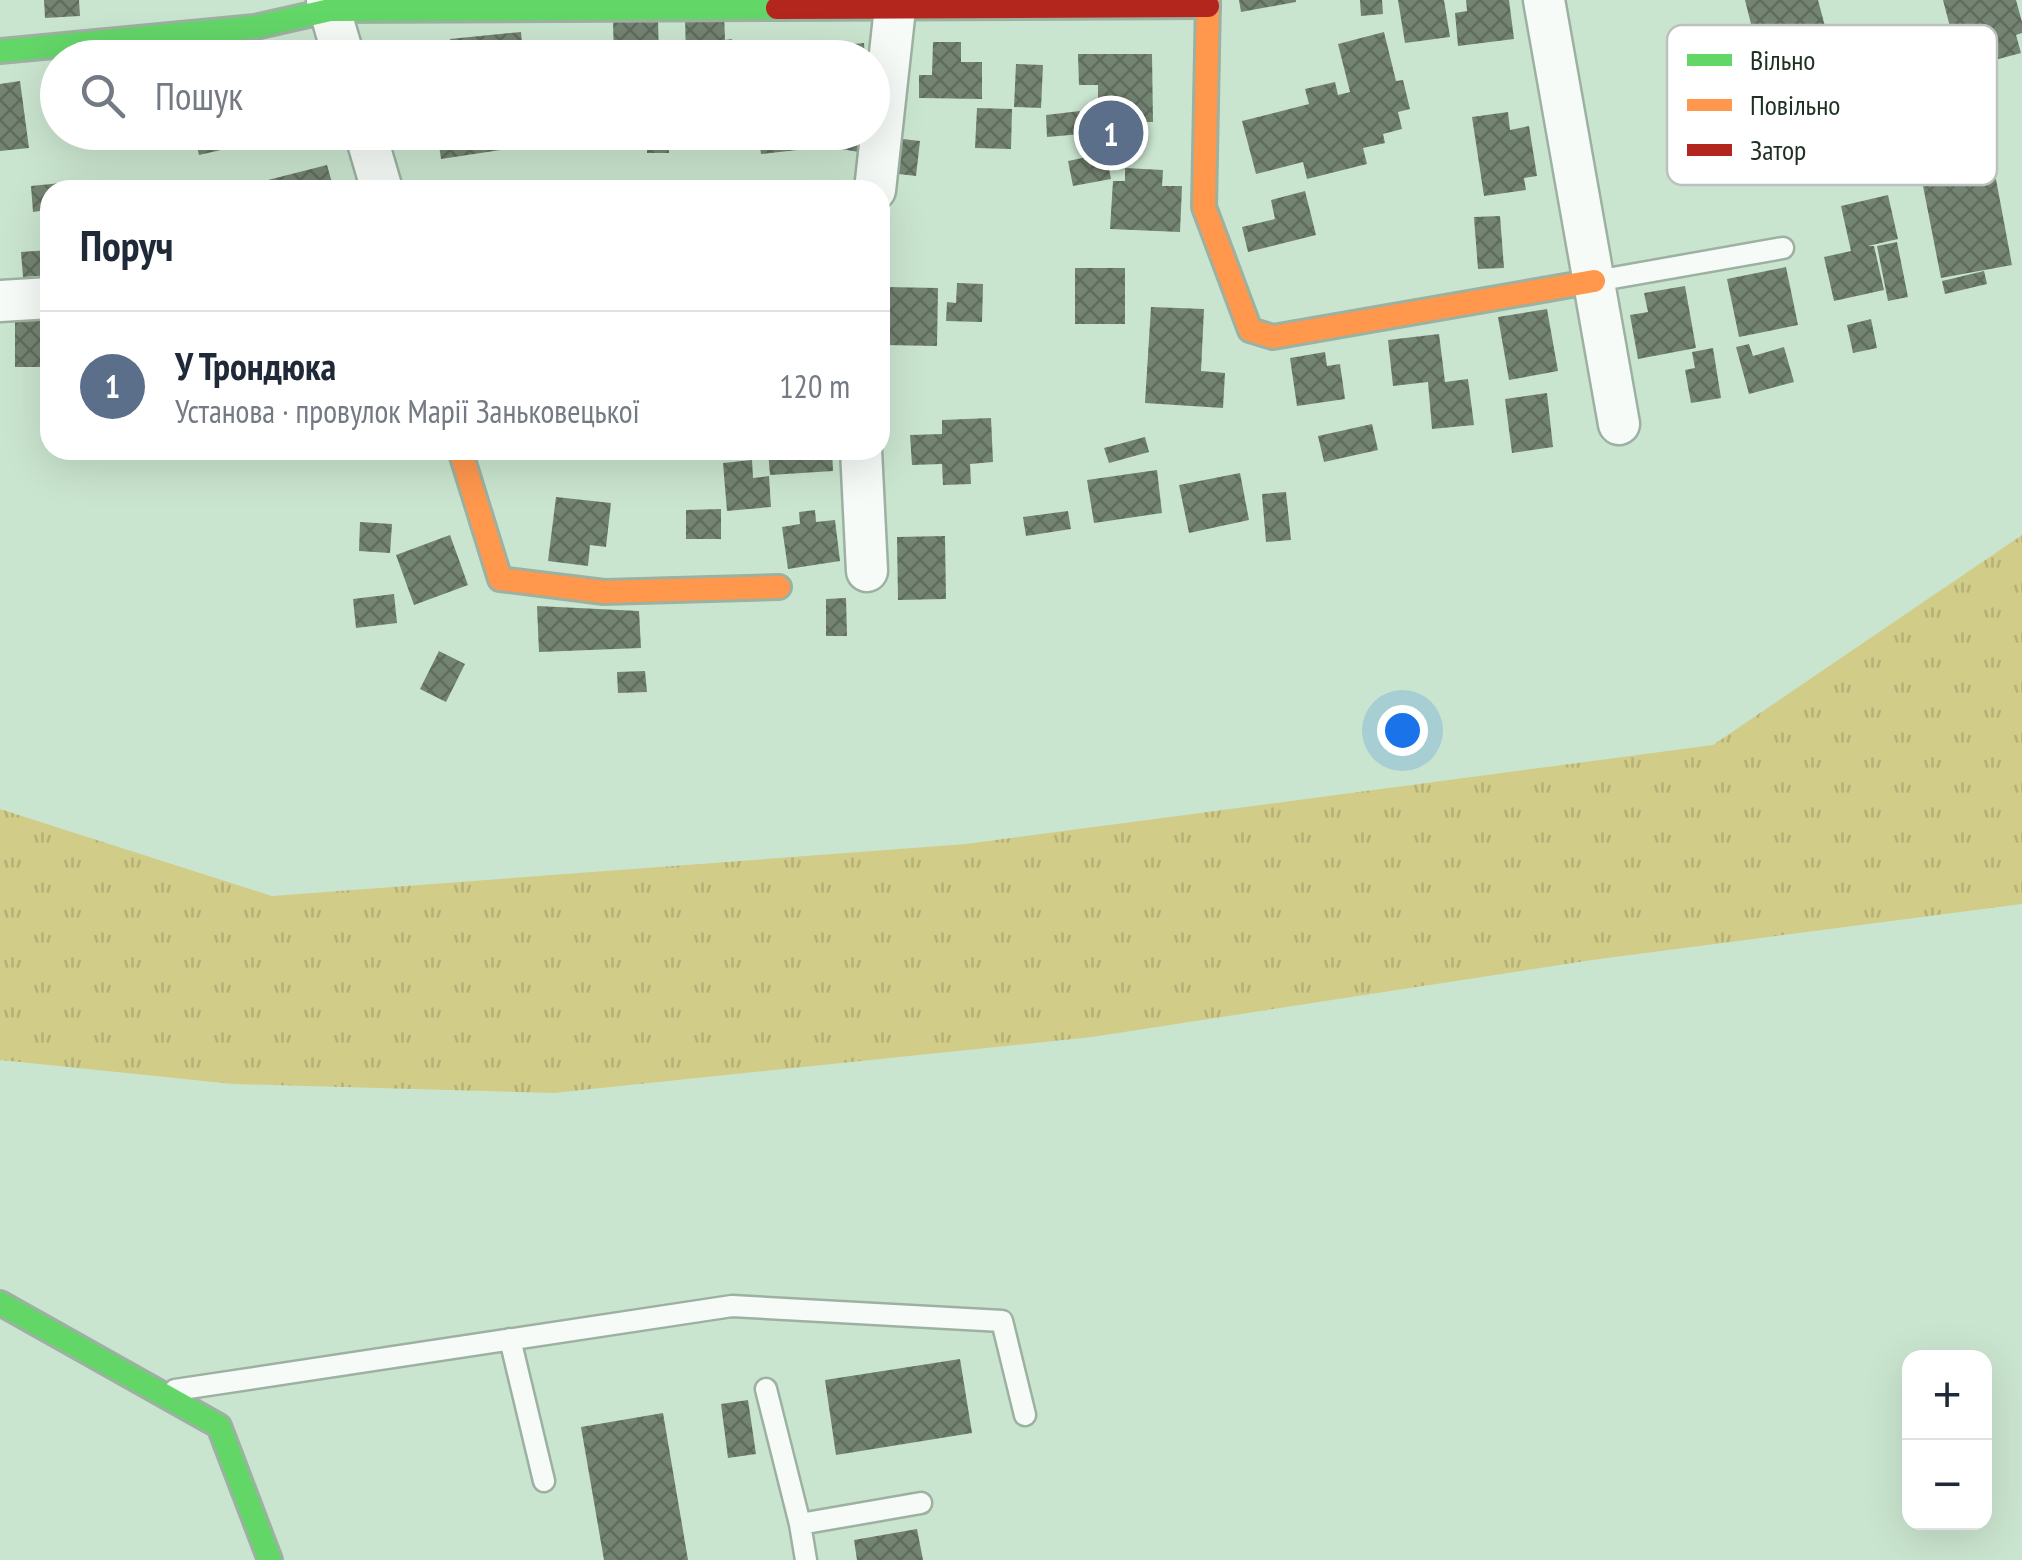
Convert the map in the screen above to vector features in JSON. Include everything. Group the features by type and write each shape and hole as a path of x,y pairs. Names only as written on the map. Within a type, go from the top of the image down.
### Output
{"street":[{"path":"1544,0 1619,424"},
{"path":"117,40 255,27 329,5 894,8 1208,3 1204,206 1250,330 1274,336 1594,281"},
{"path":"329,5 339,40"},
{"path":"890,46 894,8"},
{"path":"0,51 40,47"},
{"path":"370,150 379,180"},
{"path":"876,180 879,150"},
{"path":"0,301 40,299"},
{"path":"463,460 500,580 551,590 666,596 779,587"},
{"path":"861,460 867,571"},
{"path":"0,1303 220,1426 270,1560"}],"lane":[{"path":"1594,281 1783,248"},
{"path":"158,1392 732,1306 1002,1320 1026,1416"},
{"path":"510,1339 544,1481"},
{"path":"766,1389 806,1560"},
{"path":"800,1524 921,1503"}],"green space":[{"path":"2022,535 2022,904 1592,960 1092,1037 553,1093 233,1084 0,1060 0,809 272,896 966,844 1713,745"}],"building":[{"path":"44,0 79,0 80,16 45,18"},
{"path":"1239,0 1296,0 1296,2 1241,12"},
{"path":"1360,0 1382,0 1383,14 1361,16"},
{"path":"1398,0 1444,0 1450,37 1405,43"},
{"path":"1466,0 1509,0 1514,39 1458,46 1455,13 1467,11"},
{"path":"1745,0 1818,0 1825,25 1799,25 1751,25"},
{"path":"1943,0 2016,0 2022,22 2022,33 2016,35 2021,53 1997,59 1997,25 1950,25"},
{"path":"724,14 725,40 686,40 685,16"},
{"path":"658,19 659,40 614,40 613,21"},
{"path":"521,32 522,40 450,40"},
{"path":"1384,32 1396,81 1403,80 1410,109 1398,112 1402,129 1383,134 1385,143 1363,148 1367,164 1307,179 1303,162 1256,174 1242,121 1309,104 1305,89 1335,82 1338,95 1350,92 1338,44"},
{"path":"933,42 961,42 961,62 982,62 982,99 919,98 919,75 932,75"},
{"path":"1078,54 1152,54 1153,122 1098,122 1098,85 1079,85"},
{"path":"1016,64 1043,65 1041,108 1014,107"},
{"path":"20,81 29,148 0,151 0,84"},
{"path":"977,108 1012,109 1011,149 975,148"},
{"path":"1080,111 1082,134 1047,137 1046,115"},
{"path":"1508,112 1510,130 1529,126 1537,176 1524,178 1526,190 1484,196 1472,117"},
{"path":"894,138 920,141 916,176 890,173"},
{"path":"440,150 500,150 441,159"},
{"path":"647,150 669,150 669,153"},
{"path":"760,150 797,150 761,154"},
{"path":"1106,153 1111,179 1073,186 1068,161"},
{"path":"327,165 331,180 268,180"},
{"path":"1125,168 1163,170 1162,186 1182,186 1180,232 1110,229 1113,181 1125,181"},
{"path":"40,185 40,211 33,212 31,186"},
{"path":"1923,185 1997,185 2012,265 1941,278"},
{"path":"1305,191 1316,235 1248,252 1242,227 1275,219 1271,200"},
{"path":"1888,195 1898,239 1868,246 1874,246 1884,290 1834,301 1824,257 1851,251 1841,206"},
{"path":"1500,216 1504,268 1478,269 1474,217"},
{"path":"1897,242 1908,297 1888,301 1877,246"},
{"path":"40,251 40,276 23,277 21,252"},
{"path":"1786,267 1798,325 1739,337 1727,279"},
{"path":"1075,268 1125,268 1125,324 1075,324"},
{"path":"1984,271 1987,284 1945,294 1942,281"},
{"path":"957,283 983,284 982,322 946,321 947,302 956,303"},
{"path":"1685,286 1696,348 1638,359 1630,315 1648,312 1644,293"},
{"path":"890,287 938,288 937,346 890,345"},
{"path":"1151,307 1204,309 1201,371 1225,373 1223,408 1145,403"},
{"path":"1547,309 1558,371 1509,380 1498,317"},
{"path":"15,319 40,319 40,367 15,367"},
{"path":"1871,319 1877,348 1853,353 1847,325"},
{"path":"1439,334 1445,382 1468,379 1474,425 1432,429 1428,382 1393,386 1388,340"},
{"path":"1749,344 1753,356 1784,347 1794,382 1749,394 1736,347"},
{"path":"1713,348 1721,398 1691,403 1685,370 1695,368 1692,352"},
{"path":"1325,352 1327,366 1340,364 1345,399 1297,406 1290,358"},
{"path":"1547,393 1553,447 1512,453 1505,399"},
{"path":"991,418 993,462 970,464 971,484 943,485 942,464 912,465 910,435 942,434 942,420"},
{"path":"1372,424 1378,450 1324,462 1318,436"},
{"path":"1145,437 1149,452 1109,463 1104,448"},
{"path":"752,460 753,478 769,476 771,507 727,511 723,463"},
{"path":"769,460 832,460 833,471 770,475"},
{"path":"1157,470 1162,513 1094,523 1087,480"},
{"path":"1240,473 1249,520 1189,533 1179,485"},
{"path":"1286,492 1291,540 1266,542 1262,494"},
{"path":"556,497 611,503 606,547 590,545 588,566 548,561"},
{"path":"721,509 721,539 686,539 686,510"},
{"path":"815,510 816,522 835,520 840,561 788,569 782,527 800,524 799,512"},
{"path":"1068,511 1071,529 1026,536 1023,517"},
{"path":"360,522 392,524 390,553 359,551"},
{"path":"450,535 468,585 414,605 396,555"},
{"path":"945,536 946,599 898,600 897,537"},
{"path":"394,594 397,623 356,628 353,599"},
{"path":"846,598 847,636 826,636 826,599"},
{"path":"537,606 639,611 641,648 539,652"},
{"path":"439,651 465,664 446,702 420,689"},
{"path":"645,671 647,692 618,693 617,672"},
{"path":"960,1359 972,1433 836,1455 825,1380"},
{"path":"748,1400 756,1454 728,1458 721,1404"},
{"path":"663,1413 688,1560 604,1560 581,1427"},
{"path":"917,1529 923,1560 857,1560 854,1540"}],"traffic: fast":[{"path":"117,40 255,27 330,10 777,8"},
{"path":"0,51 40,47"},
{"path":"0,1303 219,1426 270,1560"}],"traffic: slow":[{"path":"1208,0 1204,207 1250,330 1273,337 1594,281"},
{"path":"463,460 500,579 604,592 779,587"}],"traffic: jam":[{"path":"777,8 1208,6"}],"place":[{"name":"У Трондюка","path":"1111,133"}]}
